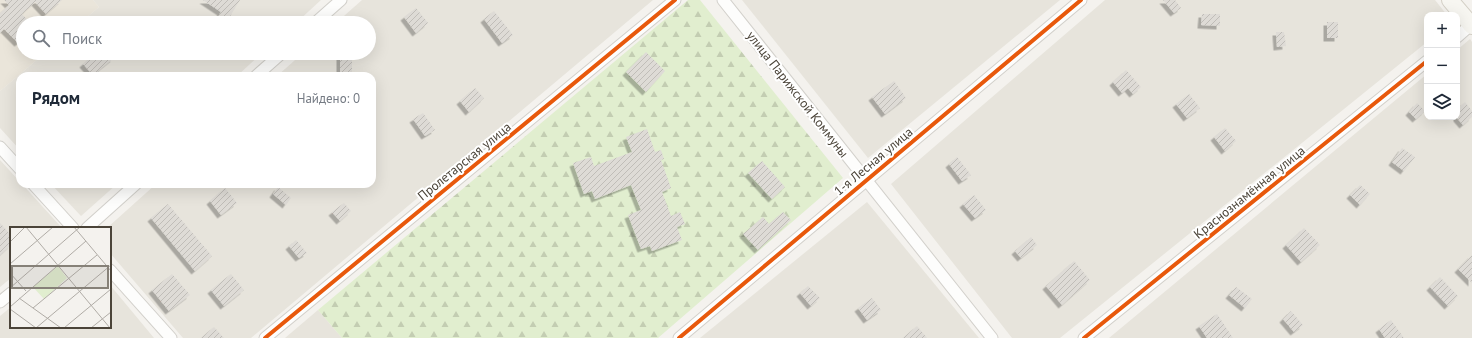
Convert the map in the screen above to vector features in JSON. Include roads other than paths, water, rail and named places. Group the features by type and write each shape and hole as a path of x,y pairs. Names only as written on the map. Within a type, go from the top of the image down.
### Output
{"main road":[{"path":"1450,0 1472,25"}],"street":[{"path":"323,16 341,0"},
{"name":"Пролетарская улица","path":"265,338 675,0"},
{"name":"улица Парижской Коммуны","path":"723,0 992,338"},
{"name":"1-я Лесная улица","path":"679,338 1081,0"},
{"path":"1460,35 1472,25"},
{"path":"261,72 274,60"},
{"name":"Краснознамённая улица","path":"1084,338 1424,63"},
{"path":"0,147 16,165"},
{"path":"37,188 72,227"},
{"path":"88,227 132,188"},
{"path":"111,271 170,338"},
{"path":"0,302 10,294"}]}
